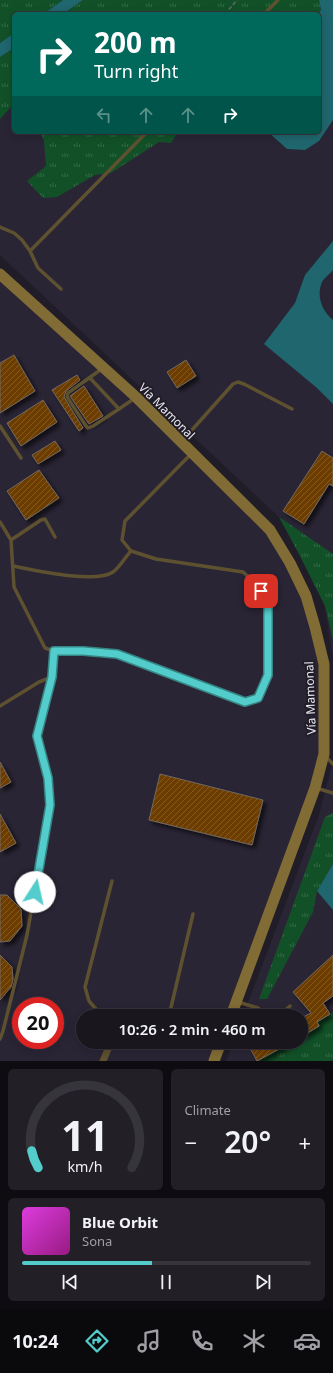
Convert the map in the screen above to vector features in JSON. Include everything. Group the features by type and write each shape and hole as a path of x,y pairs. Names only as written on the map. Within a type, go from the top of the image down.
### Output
{"street":[{"name":"Vía Mamonal","path":"0,274 136,397 270,530 290,563 306,596 316,627 324,664 324,754 315,788 234,1009"},
{"path":"103,1061 107,1049"},
{"path":"214,1061 219,1049"}],"lane":[{"path":"266,12 278,0"},
{"path":"30,251 146,134"},
{"path":"0,227 14,233 30,251 38,268 61,288"},
{"path":"104,368 68,393 67,396 88,428 136,397"},
{"path":"90,378 119,409"},
{"path":"181,443 233,384 238,382 292,409"},
{"path":"0,426 21,458"},
{"path":"0,522 11,540 14,588 45,648 54,651 83,651 117,654 245,702 258,698 268,675 268,600 255,583 243,572 156,560 131,551 122,540 125,521 192,454"},
{"path":"11,540 41,520 45,519 55,537"},
{"path":"13,566 52,573 95,577 113,572 131,551"},
{"path":"0,1039 27,935 50,805 48,778 37,736 52,677 54,651"},
{"path":"0,706 39,682 52,677"},
{"path":"324,754 333,764"},
{"path":"315,788 333,793"},
{"path":"96,1009 89,1000 85,987 112,881"},
{"path":"171,1009 193,914"},
{"path":"236,1002 259,1009"},
{"path":"287,1009 290,1006"}],"path":[{"path":"227,12 237,0"}],"shaded area":[{"path":"12,49 12,134 270,134 287,149 305,150 330,125 333,120 333,659 325,606 279,517 0,255 0,57"},
{"path":"0,274 270,530 290,563 324,664 324,754 233,1009 76,1009 76,1049 218,1049 214,1061 0,1061"},
{"path":"333,761 333,1061 226,1061 231,1049 308,1049 308,1009 246,1009 319,815"}],"green space":[{"path":"0,0 63,0 46,12 12,12 12,34 0,43"},
{"path":"83,0 319,0 321,10 320,12 66,12"},
{"path":"12,49 12,107 0,119 0,57"},
{"path":"41,134 177,134 171,143 159,142 111,173 95,175 57,197 43,198 27,181 46,166 44,141"},
{"path":"279,517 333,554 333,639 325,606"},
{"path":"333,813 333,864 317,891 313,912 267,999 259,999 325,817"},
{"path":"333,1012 333,1061 259,1061 277,1049 308,1049 308,1028"}],"water":[{"path":"63,0 83,0 66,12 46,12"},
{"path":"319,0 333,0 333,120 319,141 305,150 287,149 270,134 321,134 321,12 320,12 321,10"},
{"path":"12,34 12,49 0,57 0,43"},
{"path":"333,241 333,270 322,282 320,287 320,298 323,308 333,320 333,404 317,388 264,344 295,303 305,275"},
{"path":"333,864 333,910 317,891"}],"building":[{"path":"14,355 35,391 0,413 0,363"},
{"path":"186,360 196,376 177,388 167,372"},
{"path":"77,375 80,380 66,391 64,397 83,428 79,431 52,390"},
{"path":"84,386 103,416 89,424 70,396"},
{"path":"43,400 57,422 21,446 7,423"},
{"path":"55,441 61,450 38,464 32,455"},
{"path":"322,451 333,458 333,486 329,484 304,524 283,511"},
{"path":"39,470 59,498 26,520 7,491"},
{"path":"0,762 11,782 0,788"},
{"path":"160,774 263,800 252,845 149,820"},
{"path":"0,814 16,843 0,852"},
{"path":"0,895 7,895 21,909 22,926 10,941 0,942"},
{"path":"0,955 12,967 13,979 11,987 0,1000"},
{"path":"333,955 333,996 323,1003 330,1014 317,1022 319,1026 308,1033 308,1014 311,1013 293,992"},
{"path":"251,1049 279,1049 257,1061"}],"route":[{"path":"35,892 50,805 48,778 37,736 52,677 54,651 83,651 117,654 245,702 258,698 268,675 268,600 261,591"}]}
